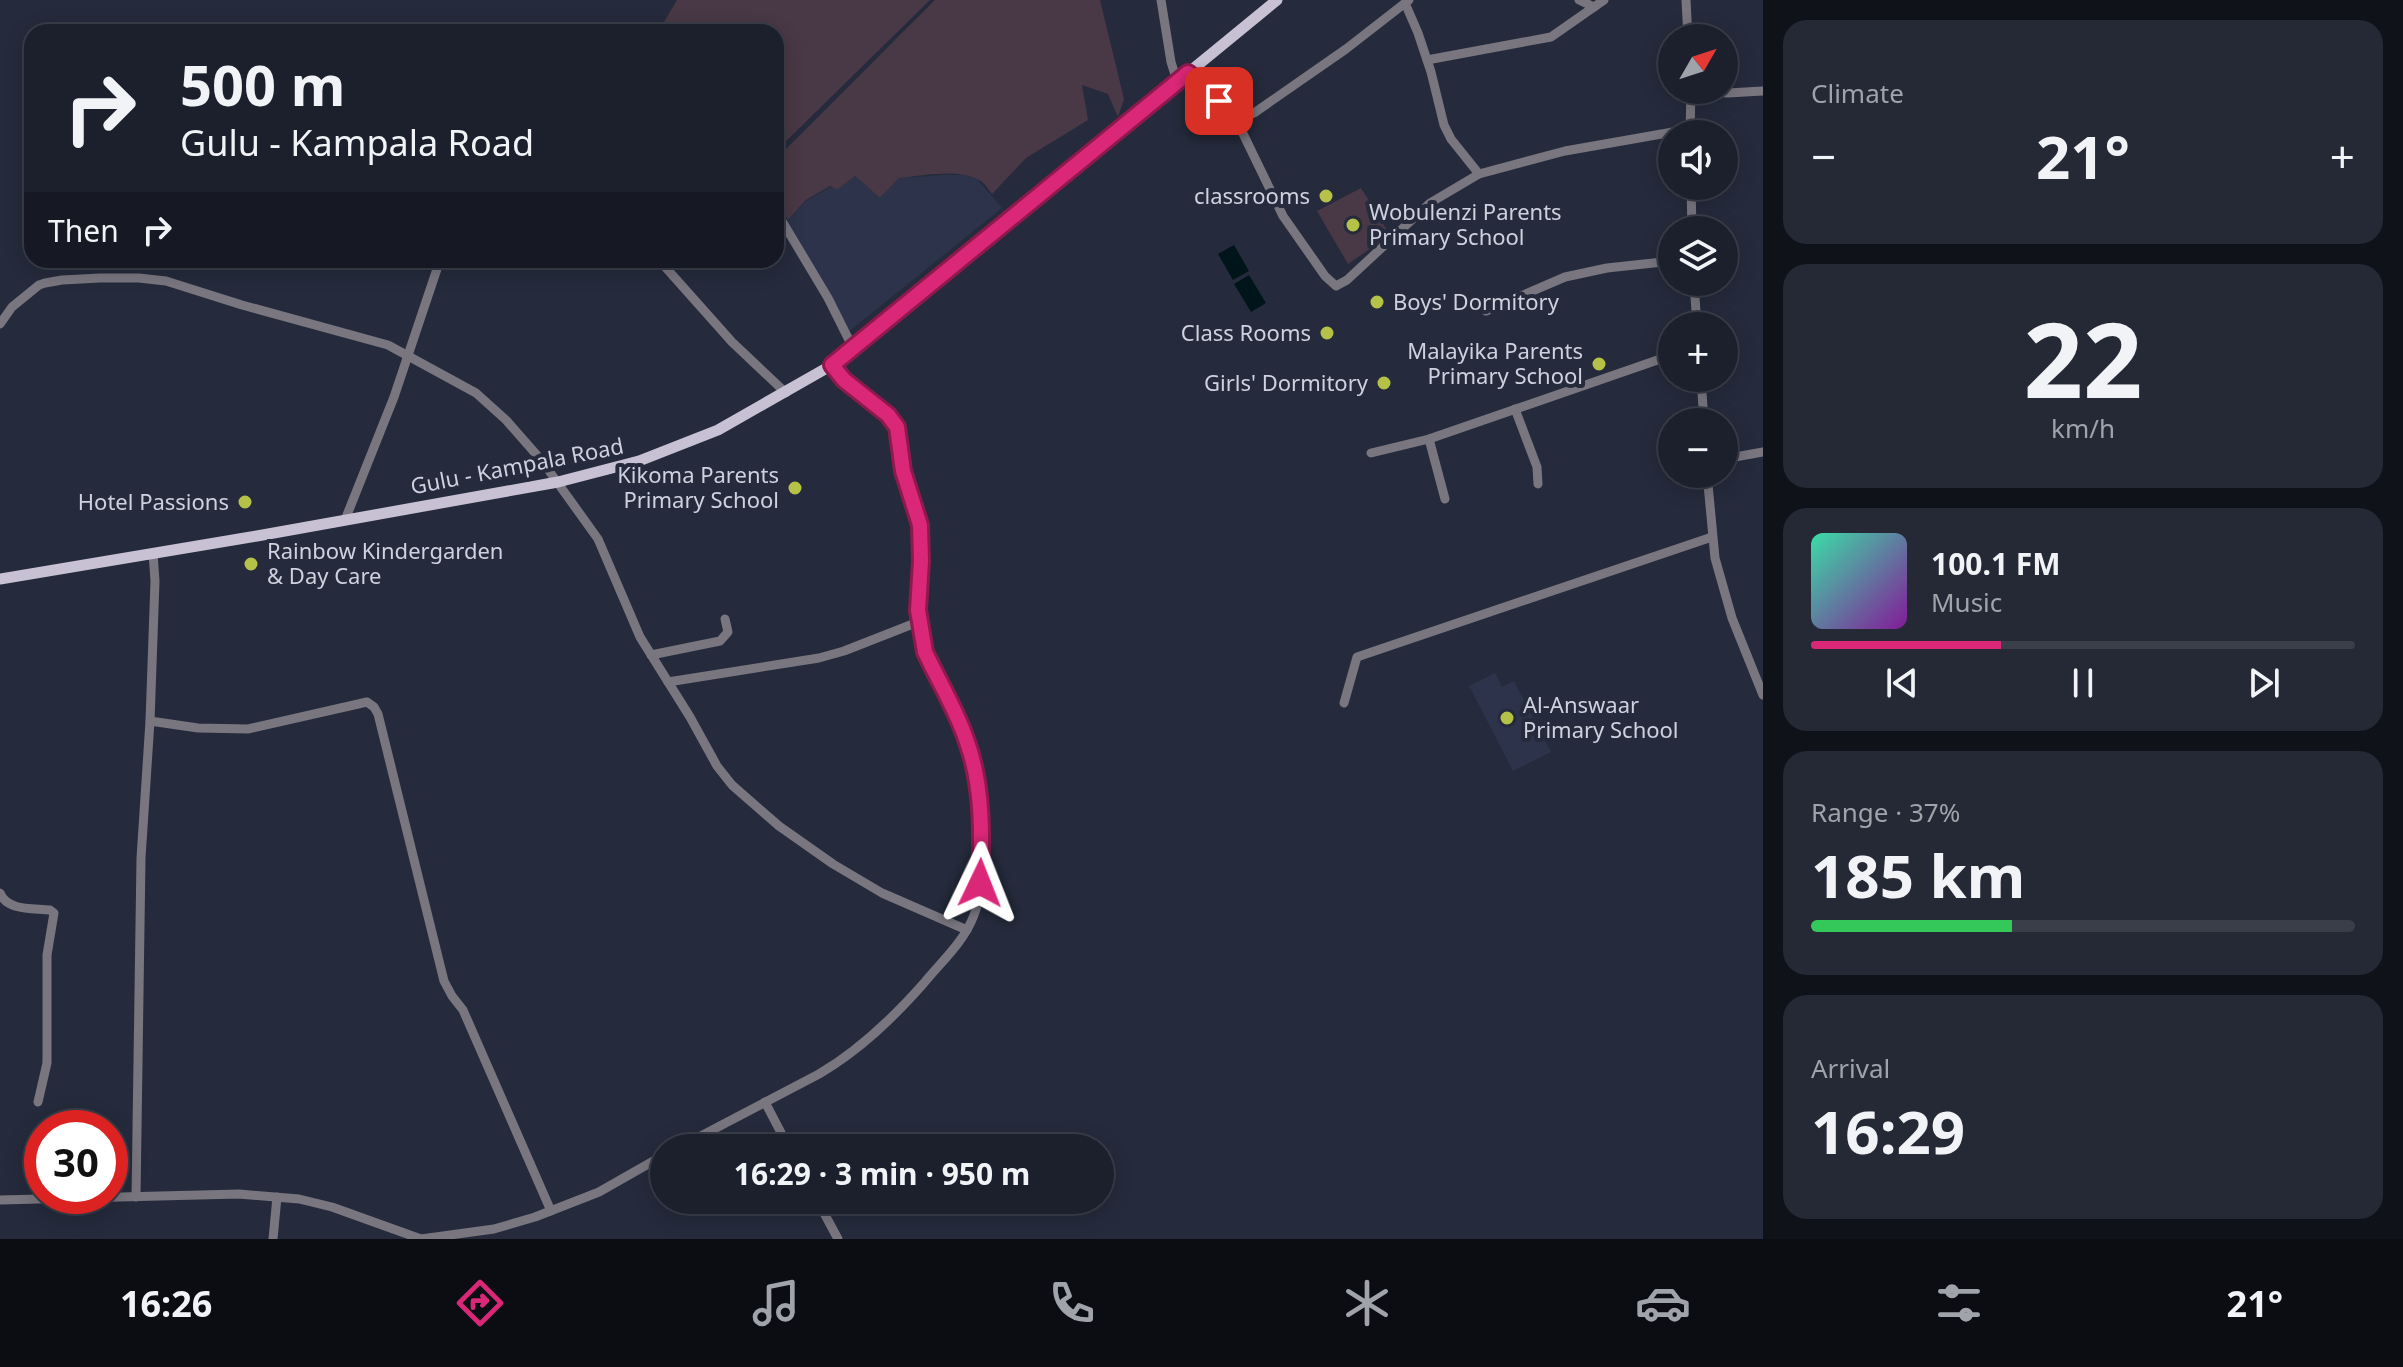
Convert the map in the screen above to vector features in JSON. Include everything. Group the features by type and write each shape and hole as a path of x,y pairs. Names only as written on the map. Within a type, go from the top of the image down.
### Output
{"main road":[{"name":"Gulu - Kampala Road","path":"0,579 558,482 626,465 718,430 832,365 1277,0"}],"street":[{"path":"1161,0 1177,81"},
{"path":"1579,0 1594,7"},
{"path":"1427,60 1551,37 1604,0"},
{"path":"1686,0 1687,24"},
{"path":"1233,113 1245,117 1254,113 1407,2 1427,60 1444,125 1451,139 1479,174"},
{"path":"1188,73 1233,113 1283,216 1325,276 1336,286 1341,285 1430,203 1479,174 1565,151 1658,136"},
{"path":"1738,92 1763,91"},
{"path":"784,224 828,298 853,348"},
{"path":"1486,311 1565,277 1607,268 1658,263"},
{"path":"345,520 394,397 437,268"},
{"path":"666,268 732,342 786,393"},
{"path":"0,324 12,307 39,285 62,280 139,278 166,281 388,345 476,393 518,432 598,539 640,637 717,766 732,785 779,826 833,864 882,893 967,930"},
{"path":"1371,453 1429,439 1658,360"},
{"path":"704,1134 840,1062 876,1034 953,951 967,930 979,901 982,839 974,768 961,726 925,652 918,622 920,525 903,471 897,427 888,415 844,380 832,365"},
{"path":"1515,409 1537,467 1538,484"},
{"path":"1429,439 1445,499"},
{"path":"1738,456 1763,452"},
{"path":"1708,488 1715,558 1732,618 1763,695"},
{"path":"1344,703 1357,657 1712,537"},
{"path":"136,1197 141,858 150,721 155,581 153,553"},
{"path":"651,655 720,641 728,632 725,619"},
{"path":"668,682 819,658 918,622"},
{"path":"150,721 198,728 248,729 367,702 374,707 444,981 463,1010 551,1211"},
{"path":"0,893 9,905 54,913 47,955 47,1063 38,1102"},
{"path":"765,1102 782,1134"},
{"path":"0,1200 239,1194 299,1199 332,1207 421,1239 494,1229 551,1211 599,1192 650,1163"},
{"path":"273,1239 277,1197"},
{"path":"825,1214 838,1239"}],"shaded area":[{"path":"677,0 930,0 784,143 784,24 663,24"},
{"path":"935,0 1100,0 1124,99 1118,117 1108,94 1082,85 1088,120 1026,158 992,194 983,183 970,176 940,174 899,178 880,198 855,176 837,190 830,186 806,200 788,220 784,213 784,151"},
{"path":"965,175 977,179 1002,208 847,333 788,221 806,201 830,187 837,190 855,176 880,198 899,178"},
{"path":"1361,188 1390,235 1348,264 1317,211"},
{"path":"1234,245 1249,271 1233,280 1218,254"},
{"path":"1249,275 1266,303 1251,312 1234,284"},
{"path":"1495,673 1502,687 1514,681 1551,752 1513,771 1469,686"}],"place":[{"name":"classrooms","path":"1326,196"},
{"name":"Wobulenzi Parents Primary School","path":"1353,225"},
{"name":"Boys' Dormitory","path":"1377,302"},
{"name":"Class Rooms","path":"1327,333"},
{"name":"Malayika Parents Primary School","path":"1599,364"},
{"name":"Girls' Dormitory","path":"1384,383"},
{"name":"Kikoma Parents Primary School","path":"795,488"},
{"name":"Hotel Passions","path":"245,502"},
{"name":"Rainbow Kindergarden & Day Care","path":"251,564"},
{"name":"Al-Answaar Primary School","path":"1507,718"}],"route":[{"path":"980,883 982,839 974,768 961,726 922,641 918,622 920,525 903,471 897,427 888,415 844,380 832,365 1188,73 1219,101"}]}
